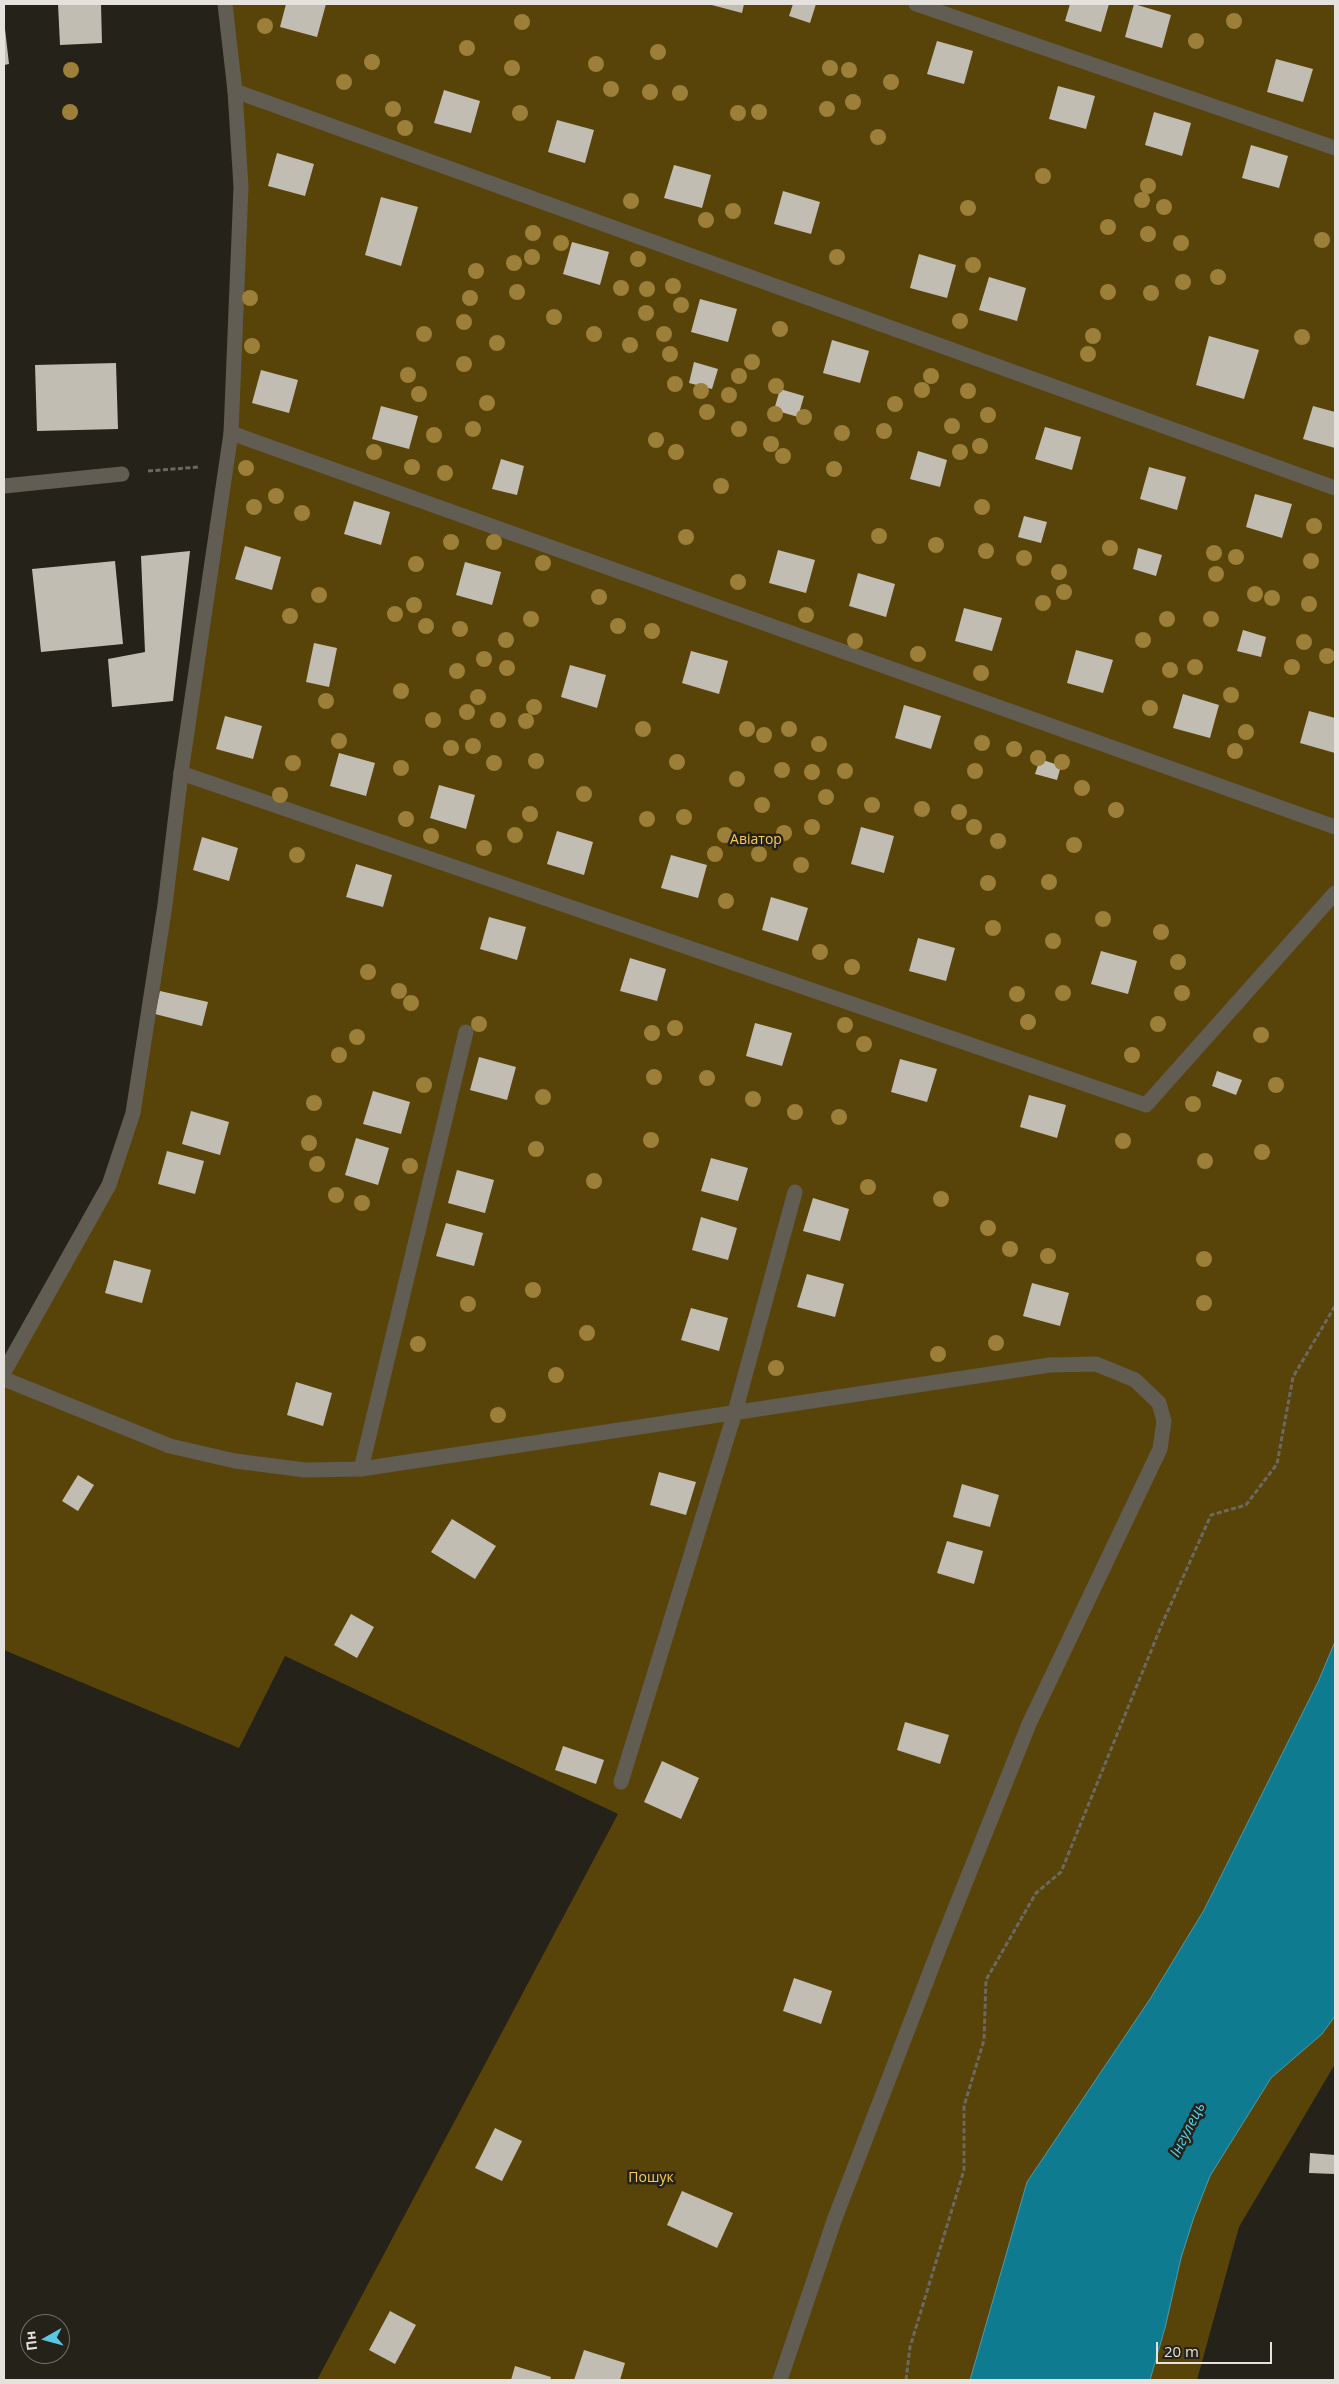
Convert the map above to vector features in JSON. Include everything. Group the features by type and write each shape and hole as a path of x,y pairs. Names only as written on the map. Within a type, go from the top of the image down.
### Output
{"street":[{"path":"4,1372 109,1185 133,1113 165,905 181,773 231,433 241,187 235,91 225,4"},
{"path":"916,4 1335,148"},
{"path":"235,91 1335,488"},
{"path":"231,433 1335,827"},
{"path":"4,486 122,474"},
{"path":"181,773 1146,1105 1335,893"},
{"path":"361,1469 466,1032"},
{"path":"620,1782 735,1412 795,1192"},
{"path":"4,1379 170,1446 235,1461 305,1470 361,1469 1050,1364 1096,1364 1136,1380 1159,1403 1164,1421 1160,1450 1029,1724 942,1941 835,2218 780,2380"}],"path":[{"path":"122,474 227,464"},
{"path":"906,2380 910,2347 964,2170 964,2106 984,2040 986,1980 1036,1893 1061,1872 1162,1624 1211,1515 1246,1505 1277,1464 1293,1377 1335,1306"}],"green space":[{"name":"Авіатор","path":"225,4 1335,4 1335,1777 997,2380 317,2380 618,1814 285,1656 239,1748 4,1650 4,1372 109,1185 133,1113 227,464 241,187"},
{"path":"1335,2000 1335,2064 1239,2227 1197,2380 1150,2380 1165,2329 1164,2253 1258,2033"}],"water":[{"name":"Інгулець","path":"1335,1642 1335,2016 1322,2034 1271,2078 1210,2176 1181,2258 1165,2328 1150,2380 970,2380 1027,2182 1150,1999 1204,1910 1318,1682"}],"building":[{"path":"58,4 101,4 102,43 60,45"},
{"path":"286,4 326,4 317,37 280,27"},
{"path":"708,4 744,4 742,13"},
{"path":"793,4 816,4 810,23 789,16"},
{"path":"1070,4 1109,4 1101,32 1065,21"},
{"path":"1134,4 1171,15 1162,48 1125,37"},
{"path":"4,20 9,64 4,65"},
{"path":"937,41 973,51 964,84 927,74"},
{"path":"1276,59 1313,69 1303,102 1267,92"},
{"path":"1058,86 1095,96 1086,129 1049,119"},
{"path":"444,90 480,101 471,133 434,123"},
{"path":"1154,112 1191,123 1182,156 1145,145"},
{"path":"557,120 594,130 585,163 548,152"},
{"path":"1251,145 1288,156 1279,188 1242,178"},
{"path":"277,153 314,164 305,196 268,186"},
{"path":"674,165 711,175 702,208 664,198"},
{"path":"783,191 820,202 811,234 774,224"},
{"path":"381,197 418,207 401,266 365,255"},
{"path":"572,242 609,252 600,285 563,274"},
{"path":"919,254 956,265 947,298 910,288"},
{"path":"989,277 1026,288 1017,321 979,310"},
{"path":"700,299 737,309 728,342 691,332"},
{"path":"1209,336 1259,350 1244,399 1196,385"},
{"path":"832,340 869,351 860,383 823,373"},
{"path":"694,362 718,369 712,389 689,383"},
{"path":"116,363 118,429 37,431 35,365"},
{"path":"261,370 298,380 289,413 252,403"},
{"path":"780,389 804,396 798,417 774,410"},
{"path":"381,406 418,416 409,449 372,439"},
{"path":"1313,406 1335,412 1335,448 1303,439"},
{"path":"1045,427 1081,437 1072,470 1035,459"},
{"path":"918,451 947,460 940,487 910,479"},
{"path":"501,459 524,466 517,495 492,489"},
{"path":"1149,467 1186,477 1177,510 1140,499"},
{"path":"1255,494 1292,504 1282,538 1246,527"},
{"path":"354,501 390,512 381,545 344,534"},
{"path":"1024,516 1047,522 1041,543 1018,537"},
{"path":"245,546 281,557 272,590 235,579"},
{"path":"1138,548 1162,555 1156,576 1133,569"},
{"path":"778,550 815,560 806,593 769,583"},
{"path":"190,551 173,701 112,707 108,659 145,652 141,556"},
{"path":"115,561 123,644 41,652 32,569"},
{"path":"465,562 501,572 492,605 456,595"},
{"path":"858,573 895,584 886,617 849,606"},
{"path":"964,608 1002,618 992,651 955,641"},
{"path":"1243,630 1266,637 1261,657 1237,651"},
{"path":"314,643 337,648 329,687 306,682"},
{"path":"1076,650 1113,660 1103,693 1067,683"},
{"path":"691,651 728,661 719,694 682,683"},
{"path":"570,665 606,675 597,708 561,697"},
{"path":"1183,694 1219,705 1210,738 1173,728"},
{"path":"904,705 941,716 931,749 895,738"},
{"path":"1309,711 1335,718 1335,753 1300,743"},
{"path":"225,716 262,726 253,759 216,749"},
{"path":"339,753 375,763 366,796 330,786"},
{"path":"1040,759 1061,766 1057,780 1035,774"},
{"path":"439,785 475,795 466,829 430,818"},
{"path":"861,827 894,836 884,873 851,864"},
{"path":"557,831 593,842 584,875 547,864"},
{"path":"202,837 238,848 229,881 193,870"},
{"path":"671,855 707,865 698,898 661,888"},
{"path":"356,864 392,875 383,907 346,897"},
{"path":"771,897 808,908 798,941 762,930"},
{"path":"489,917 526,927 517,960 480,949"},
{"path":"918,938 955,948 946,981 909,971"},
{"path":"1101,951 1137,961 1128,994 1091,984"},
{"path":"630,958 666,969 657,1001 620,991"},
{"path":"160,991 208,1002 202,1026 155,1014"},
{"path":"755,1023 792,1033 782,1066 746,1056"},
{"path":"479,1057 516,1067 507,1100 470,1090"},
{"path":"900,1059 937,1069 927,1102 891,1092"},
{"path":"1217,1071 1242,1080 1236,1095 1212,1086"},
{"path":"373,1091 410,1102 401,1134 363,1124"},
{"path":"1029,1095 1066,1105 1057,1138 1020,1127"},
{"path":"191,1111 229,1122 220,1155 182,1144"},
{"path":"356,1138 389,1148 378,1185 345,1175"},
{"path":"167,1151 204,1161 195,1194 158,1184"},
{"path":"711,1158 748,1168 738,1201 701,1191"},
{"path":"457,1170 494,1180 485,1213 448,1203"},
{"path":"813,1198 849,1209 840,1241 803,1231"},
{"path":"701,1217 737,1228 728,1260 692,1250"},
{"path":"446,1223 483,1233 474,1266 436,1256"},
{"path":"114,1260 151,1270 142,1303 105,1293"},
{"path":"807,1274 844,1284 835,1317 797,1307"},
{"path":"1032,1283 1069,1293 1060,1326 1023,1316"},
{"path":"691,1308 728,1318 719,1351 681,1340"},
{"path":"296,1382 332,1393 323,1426 287,1415"},
{"path":"659,1472 696,1482 686,1515 650,1505"},
{"path":"78,1475 94,1485 78,1511 62,1501"},
{"path":"962,1484 999,1495 990,1527 953,1517"},
{"path":"452,1519 496,1546 475,1579 431,1552"},
{"path":"947,1541 983,1551 974,1584 937,1573"},
{"path":"351,1614 374,1627 357,1658 334,1645"},
{"path":"905,1722 949,1735 940,1764 897,1750"},
{"path":"563,1746 604,1760 596,1784 555,1770"},
{"path":"662,1761 699,1778 681,1819 644,1802"},
{"path":"794,1978 832,1991 821,2024 783,2011"},
{"path":"495,2128 522,2141 502,2181 475,2168"},
{"path":"1310,2153 1335,2155 1335,2174 1309,2173"},
{"path":"682,2191 733,2213 717,2248 667,2225"},
{"path":"390,2311 416,2325 395,2364 369,2350"},
{"path":"584,2350 625,2363 620,2380 574,2380"},
{"path":"515,2366 551,2377 550,2380 511,2380"}],"park label":[{"name":"Пошук","path":"651,2178"}]}
